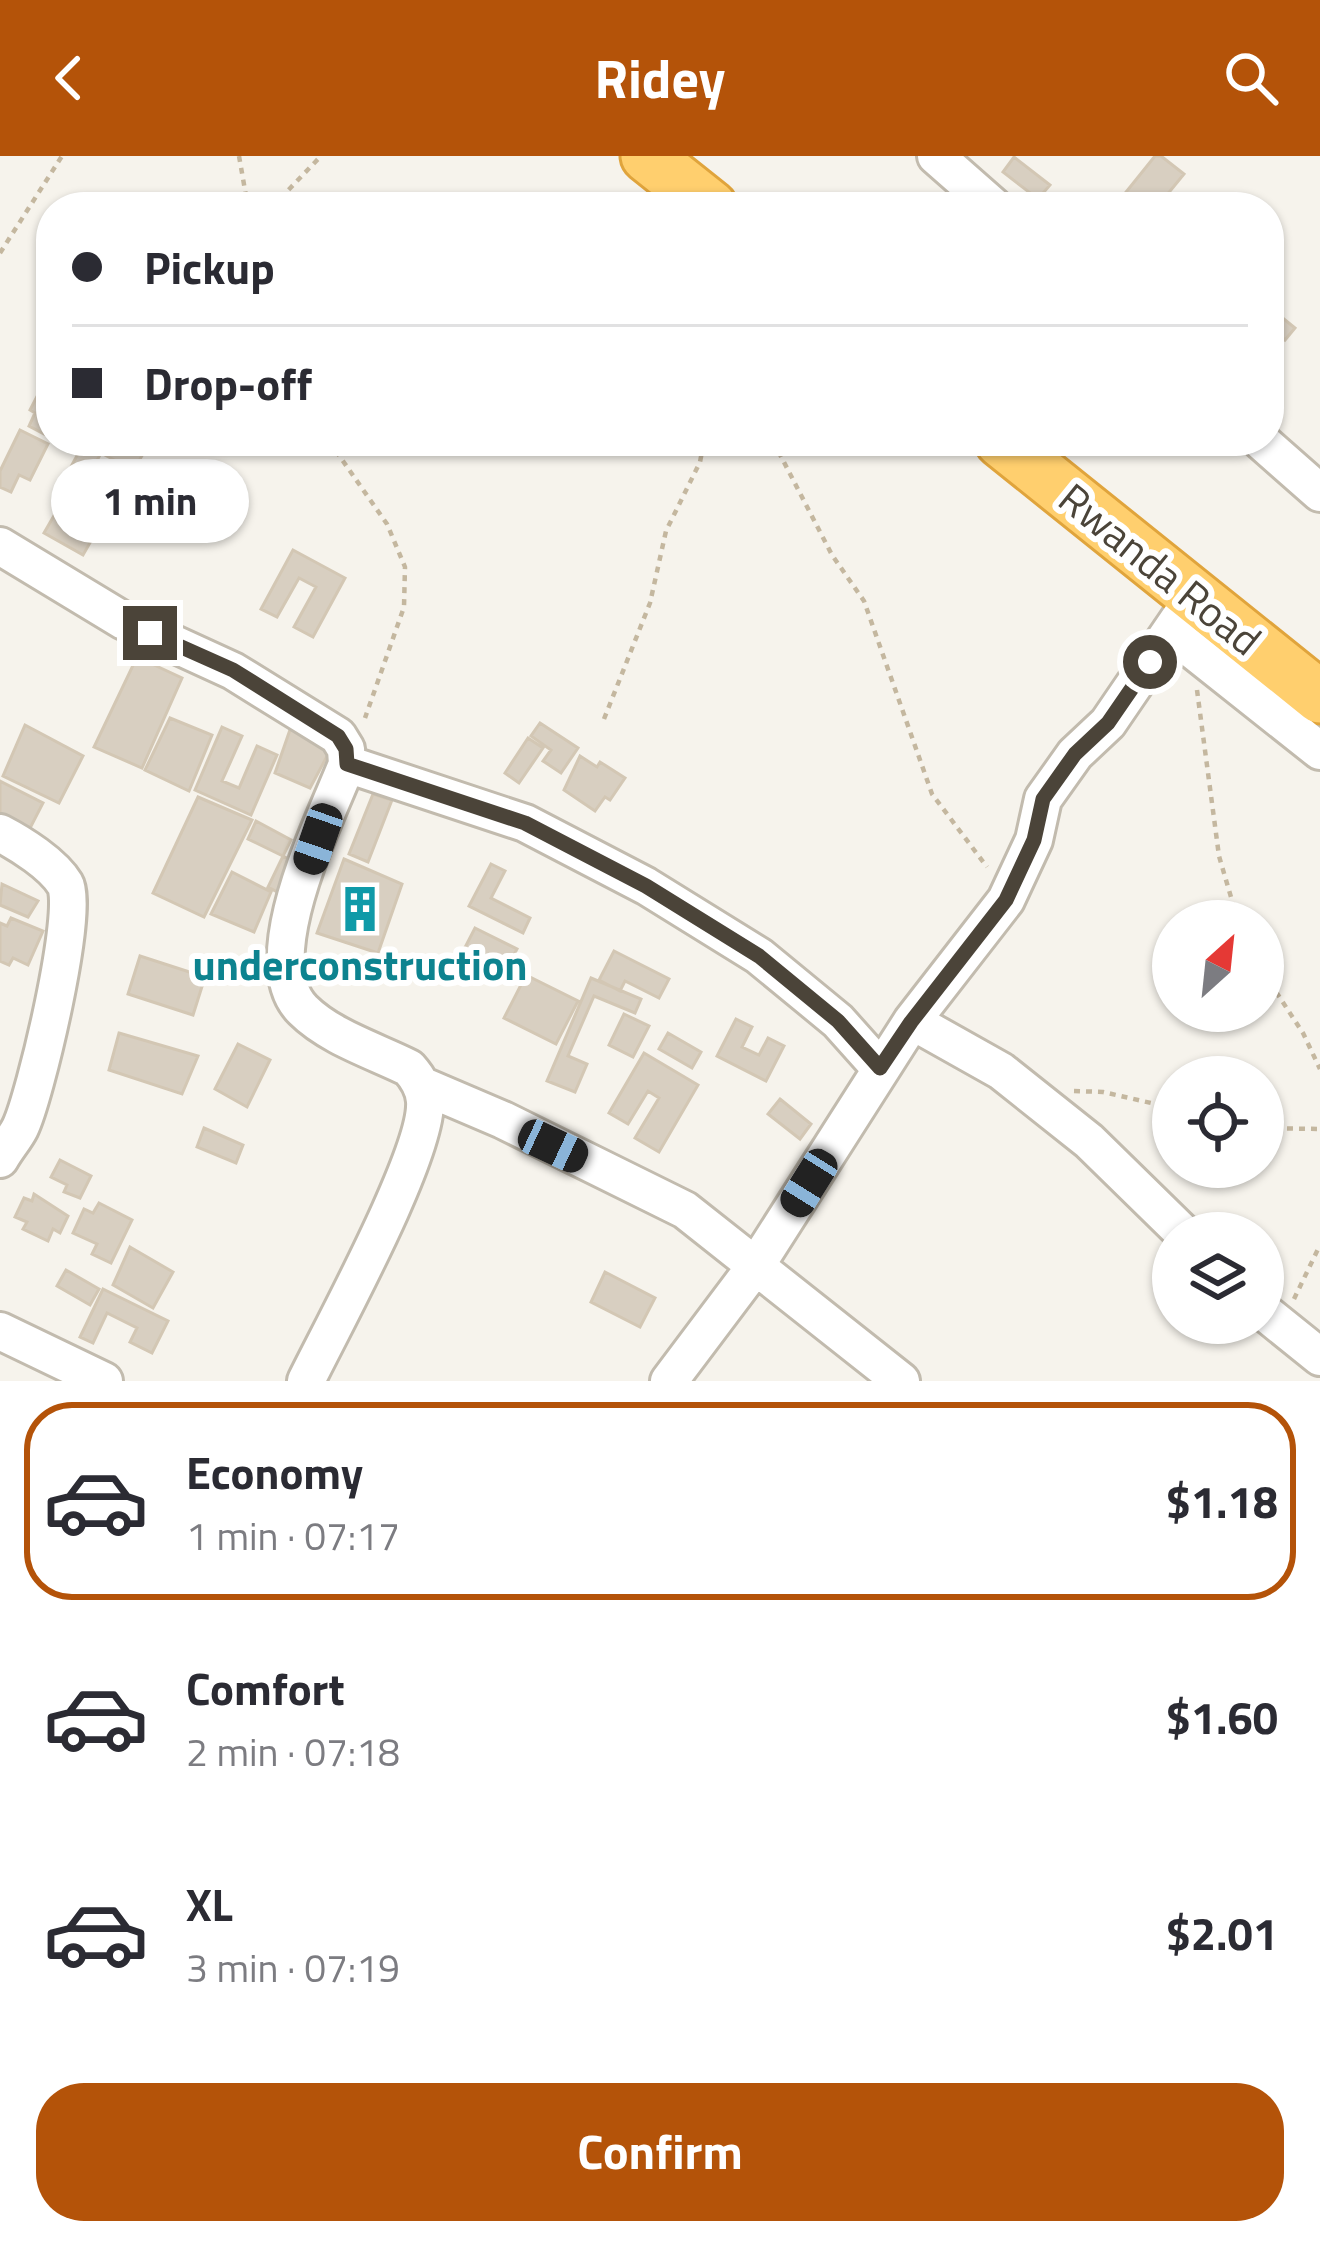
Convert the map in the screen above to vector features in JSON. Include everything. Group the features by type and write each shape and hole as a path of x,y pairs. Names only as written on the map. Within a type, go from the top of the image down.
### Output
{"highway":[{"path":"647,156 692,192"},
{"name":"Rwanda Road","path":"1016,456 1186,626 1320,697"}],"street":[{"path":"940,157 978,192"},
{"path":"1278,456 1320,493"},
{"path":"0,546 124,621 258,685 338,736 346,757 287,930 286,986 300,1008 319,1023 409,1068 421,1085 425,1104 407,1169 306,1381"},
{"path":"669,1381 757,1264 911,1022 1006,900 1034,840 1043,799 1075,754 1108,723 1186,626 1320,752"},
{"path":"346,757 512,817 646,886 759,956 838,1021 880,1068"},
{"path":"0,833 62,880 69,893 57,985 31,1098 0,1159"},
{"path":"911,1022 1001,1071 1089,1141 1162,1212"},
{"path":"421,1085 686,1210 901,1381"},
{"path":"1284,1329 1320,1357"},
{"path":"0,1331 104,1381"}],"path":[{"path":"39,192 62,156"},
{"path":"238,156 245,192"},
{"path":"286,192 321,156"},
{"path":"0,253 36,197"},
{"path":"339,456 387,524 405,567 404,607 370,708 346,757"},
{"path":"604,719 650,604 666,531 701,456"},
{"path":"781,456 832,555 864,601 932,794 991,872 1006,900"},
{"path":"1186,626 1219,856 1232,900"},
{"path":"1284,1005 1320,1069"},
{"path":"1284,1128 1320,1129"},
{"path":"1284,1299 1320,1245"}],"building":[{"path":"1155,156 1184,174 1169,192 1126,192"},
{"path":"1014,157 1050,185 1044,192 1029,192 1003,172"},
{"path":"1284,319 1295,328 1284,339"},
{"path":"36,398 36,430 29,426 35,413 30,410"},
{"path":"20,430 36,438 36,456 42,456 30,480 19,475 11,492 0,487 0,471"},
{"path":"77,456 99,456 74,503 56,494"},
{"path":"107,456 142,456 113,507 100,500 120,463"},
{"path":"140,478 181,499 166,528 152,521 159,508 132,494"},
{"path":"63,500 103,520 83,555 44,533"},
{"path":"293,550 345,578 313,637 294,627 316,587 299,578 277,617 261,609"},
{"path":"137,657 182,678 142,768 94,747"},
{"path":"170,718 212,735 189,791 145,770"},
{"path":"540,723 578,748 561,773 543,761 551,750 531,736"},
{"path":"292,724 332,747 310,788 275,773"},
{"path":"25,725 83,756 59,803 3,776"},
{"path":"222,727 242,736 222,781 239,788 257,746 277,755 251,815 195,790"},
{"path":"528,738 543,748 519,783 505,773"},
{"path":"580,756 625,778 610,800 605,797 595,811 564,790"},
{"path":"0,781 43,803 26,836 0,822"},
{"path":"373,794 392,800 368,862 349,854"},
{"path":"198,797 252,820 204,917 153,893"},
{"path":"256,821 291,840 283,856 248,839"},
{"path":"283,856 300,865 289,898 268,887"},
{"name":"underconstruction","path":"344,859 402,884 378,953 317,933"},
{"path":"491,864 505,871 491,898 530,918 523,933 469,906"},
{"path":"232,872 271,892 254,932 211,914"},
{"path":"2,884 38,901 28,917 0,905"},
{"path":"11,918 43,931 28,965 13,958 9,965 0,961 0,923 7,926"},
{"path":"475,928 517,949 502,978 460,957"},
{"path":"614,951 669,979 659,998 625,981 620,991 599,980"},
{"path":"140,956 205,977 193,1015 128,994"},
{"path":"526,975 578,1001 556,1044 504,1018"},
{"path":"591,978 641,999 635,1013 594,996 568,1056 587,1064 575,1092 547,1081"},
{"path":"624,1014 649,1026 633,1057 609,1045"},
{"path":"736,1019 752,1027 742,1047 759,1055 768,1038 784,1046 766,1081 717,1056"},
{"path":"119,1033 198,1056 182,1094 109,1070"},
{"path":"668,1033 701,1052 692,1068 659,1049"},
{"name":"underconstruction","path":"238,1044 270,1060 247,1107 215,1089"},
{"path":"644,1053 698,1085 659,1152 635,1138 659,1098 648,1091 628,1124 609,1113"},
{"path":"780,1099 811,1124 800,1139 768,1114"},
{"path":"204,1128 243,1145 236,1163 197,1147"},
{"path":"60,1160 91,1176 80,1198 64,1192 67,1185 51,1177"},
{"path":"34,1194 68,1216 60,1233 53,1229 48,1241 23,1229 27,1222 15,1217 24,1198 32,1201"},
{"path":"99,1203 132,1220 111,1263 92,1254 97,1244 73,1233 84,1209 93,1213"},
{"path":"130,1247 173,1272 153,1308 113,1285"},
{"path":"66,1270 99,1289 90,1305 57,1286"},
{"path":"605,1272 655,1298 640,1327 591,1302"},
{"path":"103,1289 168,1321 152,1353 130,1342 137,1328 107,1313 93,1343 80,1337"}],"place":[{"name":"underconstruction","path":"360,909"}],"route":[{"path":"150,633 233,670 338,736 346,749 347,764 525,823 646,886 759,956 838,1021 880,1068 1006,900 1034,840 1043,799 1075,754 1108,723 1150,662"}]}
